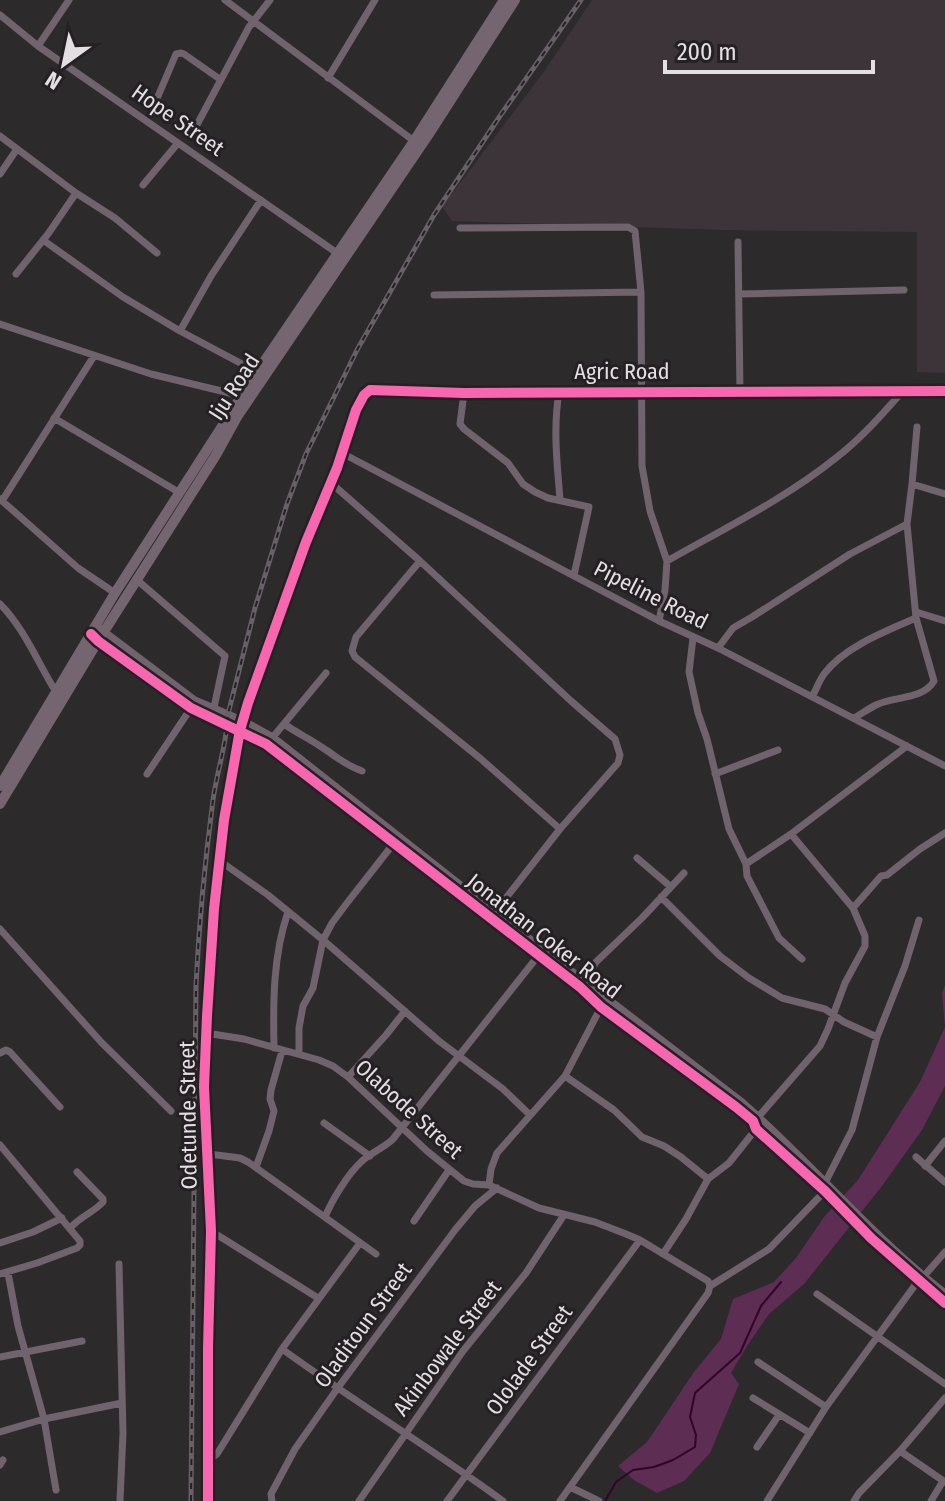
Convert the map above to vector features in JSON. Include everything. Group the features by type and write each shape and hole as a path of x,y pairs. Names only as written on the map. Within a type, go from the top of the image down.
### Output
{"main road":[{"name":"Iju Road","path":"0,804 97,633 115,593 257,372 414,141 504,0"},
{"name":"Iju Road","path":"0,786 56,692 137,580 237,417 429,134 515,0"}],"street":[{"path":"38,46 69,0"},
{"path":"225,0 414,141"},
{"path":"191,136 249,27 270,0"},
{"path":"328,78 375,0"},
{"name":"Hope Street","path":"0,15 38,46 337,253"},
{"path":"153,108 176,54 184,54 221,80"},
{"path":"0,136 115,218 157,253"},
{"path":"143,185 178,143"},
{"path":"0,174 17,149"},
{"path":"16,274 76,193"},
{"path":"180,331 211,276 261,200"},
{"path":"460,228 632,228 635,231 641,292 642,466 645,494 667,561 659,621"},
{"path":"43,240 123,297 257,372"},
{"path":"738,242 740,391"},
{"path":"739,294 904,290"},
{"path":"434,295 641,292"},
{"path":"1,327 151,374 242,396"},
{"path":"94,356 1,500 78,568 115,593"},
{"name":"Agric Road","path":"342,453 356,410 370,390 464,393 945,391"},
{"path":"667,561 810,478 851,445 903,391"},
{"path":"559,392 555,440 560,499"},
{"path":"464,393 460,424 508,463 523,484 548,498 589,507 574,575"},
{"path":"54,418 180,493"},
{"path":"854,718 876,705 905,699 932,686 934,681 916,615 907,524 917,427"},
{"name":"Odetunde Street","path":"208,1501 211,1231 204,1087 214,909 230,780 248,703 342,453"},
{"name":"Pipeline Road","path":"342,453 659,621 718,648 945,766"},
{"path":"331,483 615,739 620,755 618,763 560,829 495,912"},
{"path":"912,484 945,494"},
{"path":"718,648 733,628 850,554 907,524"},
{"path":"420,561 356,637 352,651 355,657 481,759 560,829"},
{"path":"137,580 225,656 212,719"},
{"path":"0,604 26,640 56,692"},
{"path":"812,697 824,675 839,658 875,636 916,615 945,621"},
{"name":"Jonathan Coker Road","path":"97,633 191,708 266,744 580,987 601,1007 736,1107 753,1121 756,1129 825,1187"},
{"name":"Jonathan Coker Road","path":"97,633 195,700 273,737 759,1116 871,1238 945,1303"},
{"path":"693,638 689,672 729,829 746,864 747,876 779,938 802,959"},
{"path":"273,737 326,673"},
{"path":"147,774 191,708"},
{"path":"284,724 344,764 362,771"},
{"path":"746,864 791,834 907,746"},
{"path":"715,774 778,750"},
{"path":"853,908 881,876 887,875 945,833"},
{"path":"759,1116 820,1046 845,983 865,946 865,936 853,908 791,834"},
{"path":"299,1054 303,1006 313,988 323,940 332,923 394,843"},
{"path":"637,858 671,887"},
{"path":"220,861 323,940 529,1114"},
{"path":"585,981 596,962 684,873"},
{"path":"661,897 720,956 749,978 782,998 825,1009 844,1022 877,1037"},
{"path":"256,1167 274,1111 270,1099 278,1049 277,954 288,912"},
{"path":"560,1501 710,1286 769,1249 825,1187 852,1130 877,1037 919,920"},
{"path":"0,929 101,1042 171,1111"},
{"path":"325,1217 334,1196 361,1161 386,1146 402,1128 538,956"},
{"path":"493,1186 491,1169 497,1153 565,1076 601,1007"},
{"path":"348,1077 405,1011"},
{"name":"Olabode Street","path":"206,1033 244,1039 333,1066 464,1181 493,1186 539,1208 595,1222 640,1240 708,1281 710,1286"},
{"path":"0,1053 10,1052 60,1107"},
{"path":"565,1076 614,1110 642,1137 664,1146 708,1179"},
{"path":"324,1123 370,1156"},
{"path":"663,1254 708,1179 729,1163 756,1129"},
{"path":"925,1166 945,1141"},
{"path":"0,1145 80,1241 77,1248 4,1273 44,1419 56,1490"},
{"path":"209,1154 240,1158 256,1167 376,1254"},
{"path":"916,1157 945,1182"},
{"path":"414,1221 449,1170"},
{"path":"70,1228 103,1202 77,1172"},
{"name":"Oladitoun Street","path":"271,1498 295,1449 337,1389 455,1230 493,1186"},
{"name":"Akinbowale Street","path":"359,1501 463,1351 526,1273 564,1215"},
{"path":"0,1243 62,1218"},
{"path":"211,1231 318,1298"},
{"name":"Ololade Street","path":"447,1501 640,1240"},
{"path":"208,1460 217,1454 282,1349 360,1243"},
{"path":"767,1501 826,1407 921,1279 945,1252"},
{"path":"119,1264 122,1403 120,1501"},
{"name":"Jonathan Coker Road","path":"921,1279 945,1293"},
{"path":"817,1294 945,1384"},
{"path":"0,1357 82,1341"},
{"path":"282,1349 503,1501"},
{"path":"758,1362 826,1407"},
{"path":"753,1398 810,1433"},
{"path":"854,1501 945,1398"},
{"path":"0,1432 44,1419 122,1403"},
{"path":"757,1447 779,1415"},
{"path":"900,1451 944,1482 931,1501"},
{"path":"570,1487 599,1501"}],"shaded area":[{"path":"592,0 945,0 945,373 917,372 917,232 722,230 452,221 442,207 543,73"},
{"path":"945,985 945,1027 942,993"},
{"path":"945,1027 945,1086 922,1130 804,1284 769,1314 747,1346 731,1373 739,1384 710,1453 684,1481 657,1493 634,1480 618,1466 647,1442 694,1372 721,1339 733,1299 774,1282 796,1258 824,1217 858,1180 920,1082"}],"waterway":[{"path":"605,1501 616,1482 633,1470 673,1460 695,1447 696,1435 690,1417 695,1393 740,1353 761,1306 781,1282"}],"railway":[{"path":"191,1501 199,939 215,789 228,714 255,608 306,454 357,350 434,215 581,0"}],"cycle path":[{"path":"208,1501 211,1231 204,1087 214,909 224,820 240,730 248,703 306,542 364,395 370,390 464,393 945,391"},
{"path":"91,634 191,708 266,744 580,987 601,1007 736,1107 871,1238 945,1303"}]}
